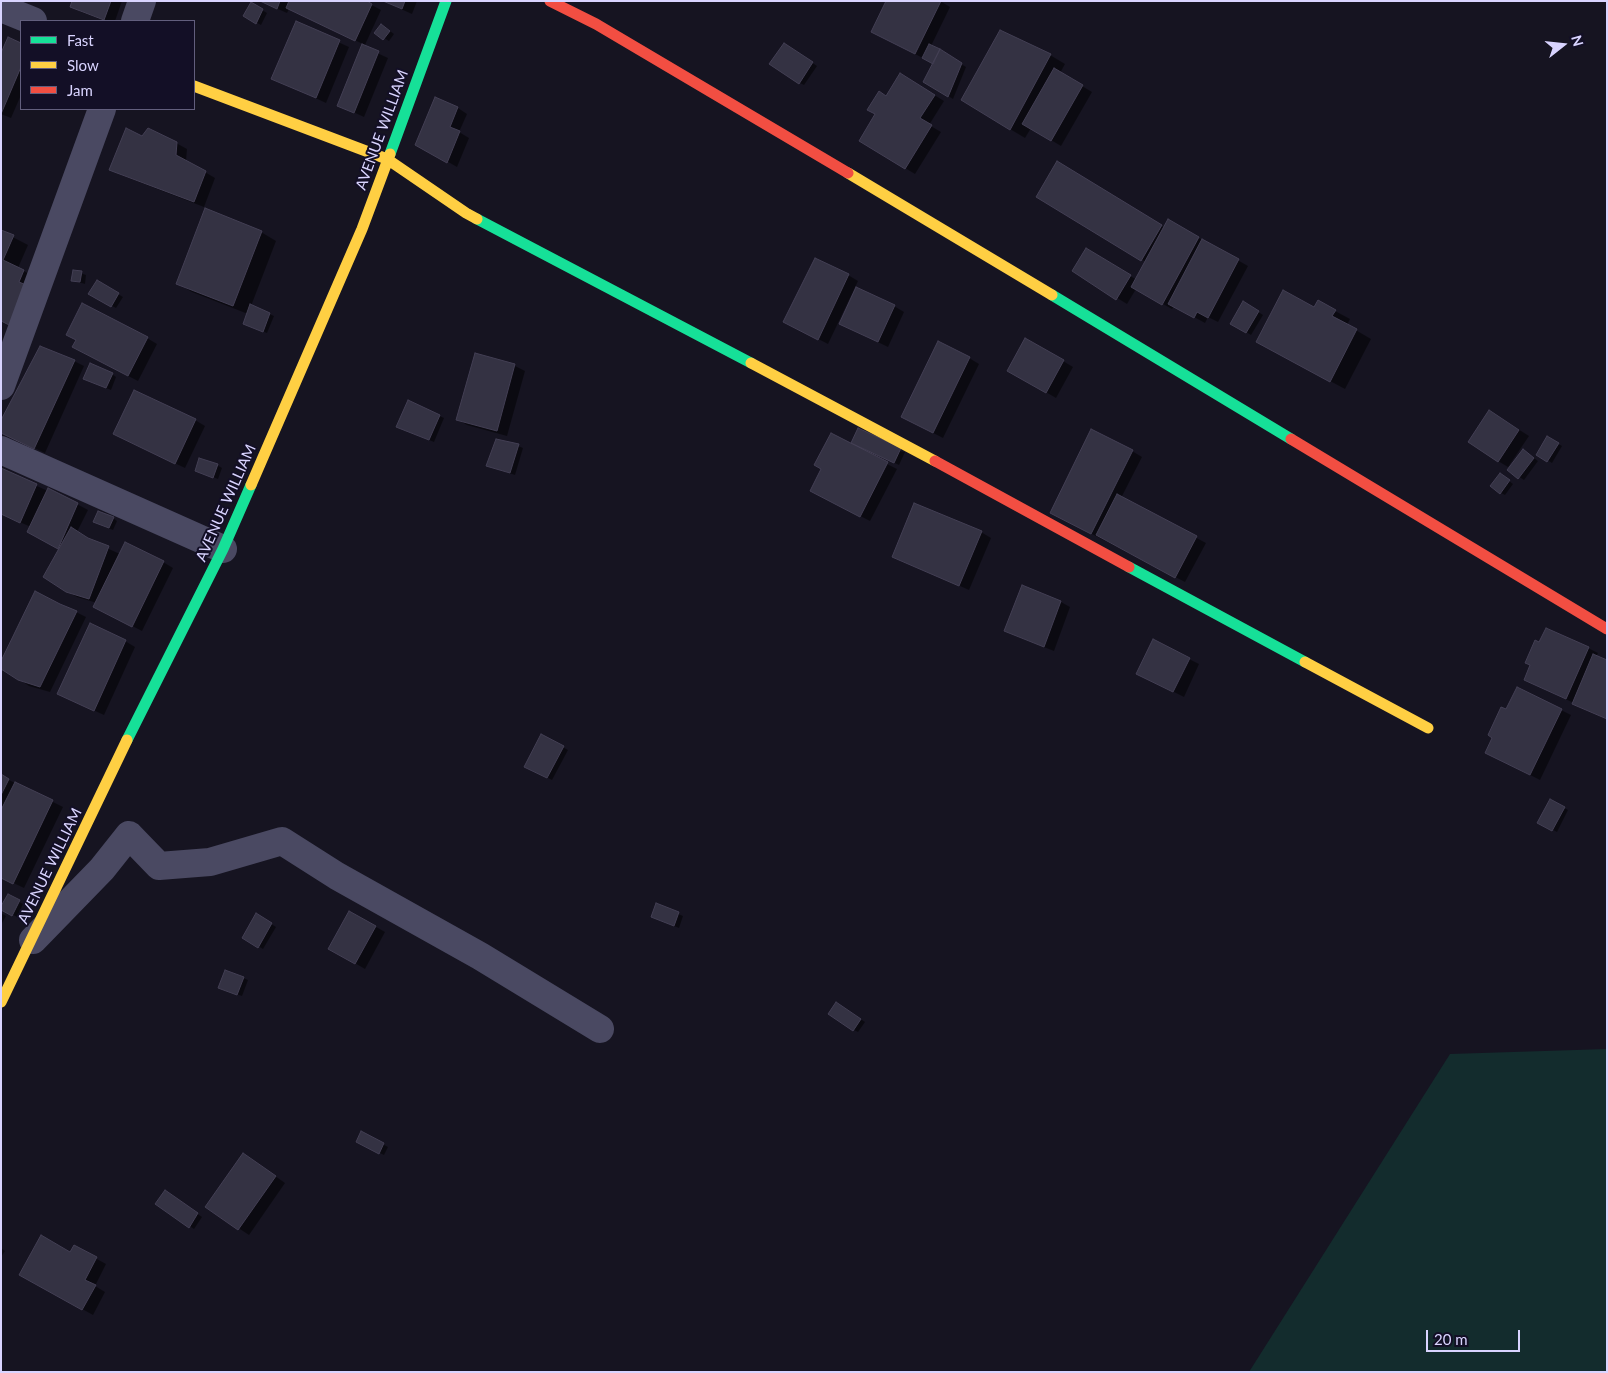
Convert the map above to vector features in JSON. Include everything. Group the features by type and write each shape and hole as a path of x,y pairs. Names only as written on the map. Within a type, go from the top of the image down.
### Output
{"street":[{"path":"135,20 142,1"},
{"name":"AVENUE WILLIAM","path":"1,1002 140,712 223,549 362,229 446,1"},
{"path":"550,1 596,24 1034,284 1607,629"},
{"path":"1,8 31,20"},
{"path":"195,86 387,159 466,213 843,410 1170,590 1428,728"},
{"path":"1,386 102,110"},
{"path":"1,450 223,549"},
{"path":"29,944 102,869 129,836 159,866 210,862 282,841 337,876 480,956 600,1029"}],"green space":[{"path":"1607,1049 1607,1372 1249,1372 1450,1054"}],"building":[{"path":"72,1 111,1 104,20 70,7"},
{"path":"260,1 280,1 277,9"},
{"path":"289,1 367,1 372,4 355,41 286,8"},
{"path":"383,1 405,1 402,9"},
{"path":"886,1 941,1 915,54 871,32"},
{"path":"251,2 263,9 256,24 243,16"},
{"path":"296,21 340,40 316,98 271,79"},
{"path":"381,24 390,31 383,40 374,33"},
{"path":"1000,30 1051,54 1010,130 961,100"},
{"path":"8,37 20,43 20,69 1,114 1,53"},
{"path":"784,43 813,62 799,84 769,64"},
{"path":"362,44 379,51 354,113 337,106"},
{"path":"929,44 940,49 933,64 922,58"},
{"path":"940,49 962,63 948,97 923,82"},
{"path":"1054,68 1083,85 1051,141 1022,124"},
{"path":"900,73 935,95 920,118 932,125 905,169 859,141 875,114 867,110 879,91 886,96"},
{"path":"435,97 458,107 450,127 460,131 447,163 415,145"},
{"path":"126,128 142,136 148,128 177,142 176,155 206,171 194,202 109,170"},
{"path":"1057,161 1162,225 1141,261 1036,197"},
{"path":"205,208 262,231 233,306 176,284"},
{"path":"1168,219 1199,237 1162,305 1131,287"},
{"path":"1,230 14,235 3,260 24,270 19,282 31,287 13,327 1,321"},
{"path":"1202,239 1239,259 1208,318 1197,312 1194,318 1168,304"},
{"path":"1086,248 1131,275 1116,300 1072,271"},
{"path":"815,258 849,274 818,340 783,322"},
{"path":"73,270 82,271 80,282 71,281"},
{"path":"97,280 119,293 111,307 88,294"},
{"path":"856,287 895,305 878,342 839,324"},
{"path":"1283,290 1314,307 1318,300 1336,310 1332,316 1357,329 1330,382 1256,342"},
{"path":"1243,301 1259,311 1246,333 1230,324"},
{"path":"82,303 148,337 128,376 72,347 76,340 66,335"},
{"path":"250,304 270,313 263,332 243,324"},
{"path":"1025,338 1064,360 1046,393 1007,371"},
{"path":"938,341 970,357 933,433 901,417"},
{"path":"40,346 75,360 34,449 1,433 1,420"},
{"path":"475,353 515,364 497,431 456,420"},
{"path":"90,363 113,373 106,388 83,379"},
{"path":"134,390 196,419 175,464 113,434"},
{"path":"408,400 440,415 429,440 396,427"},
{"path":"1489,410 1519,430 1498,462 1468,442"},
{"path":"858,428 901,448 894,463 851,443"},
{"path":"1091,429 1133,450 1091,534 1050,513"},
{"path":"831,433 888,462 860,517 810,491 821,469 814,465"},
{"path":"1547,436 1559,443 1547,462 1536,455"},
{"path":"496,439 519,444 510,473 486,466"},
{"path":"1523,449 1534,458 1518,479 1507,470"},
{"path":"199,458 218,464 213,478 195,471"},
{"path":"1,468 37,484 20,523 1,514"},
{"path":"1500,473 1510,480 1500,494 1490,486"},
{"path":"48,488 78,503 58,549 27,532"},
{"path":"1117,494 1197,536 1175,578 1096,535"},
{"path":"914,503 982,531 959,586 892,557"},
{"path":"98,511 114,517 109,528 93,522"},
{"path":"71,527 88,538 109,546 89,599 66,592 43,577"},
{"path":"125,542 164,561 132,627 93,607"},
{"path":"1022,585 1061,601 1044,647 1004,631"},
{"path":"35,591 77,611 40,687 18,680 1,669 1,661"},
{"path":"90,623 126,640 94,711 57,694"},
{"path":"1546,628 1589,647 1566,699 1524,680 1530,665 1525,663 1535,640 1539,642"},
{"path":"1153,639 1190,658 1173,692 1136,674"},
{"path":"1593,654 1607,660 1607,719 1572,704"},
{"path":"1517,687 1562,709 1530,775 1485,753 1492,738 1488,735 1501,707 1506,709"},
{"path":"541,734 564,746 547,778 524,767"},
{"path":"1,774 9,779 1,795"},
{"path":"15,782 53,800 13,884 1,878 1,810"},
{"path":"1550,799 1565,807 1552,831 1537,823"},
{"path":"8,894 20,900 12,916 1,910 1,906"},
{"path":"656,903 679,912 674,926 651,917"},
{"path":"349,911 376,926 355,964 328,949"},
{"path":"256,913 272,923 258,948 242,938"},
{"path":"225,970 244,977 237,995 218,988"},
{"path":"836,1002 861,1019 853,1031 828,1014"},
{"path":"361,1131 384,1143 379,1154 356,1142"},
{"path":"243,1153 276,1176 238,1230 205,1207"},
{"path":"165,1190 198,1213 189,1228 155,1204"},
{"path":"41,1235 70,1252 74,1245 97,1257 85,1280 96,1285 82,1310 19,1275"}],"traffic: fast":[{"path":"390,154 446,1"},
{"path":"477,219 751,363"},
{"path":"1052,295 1291,439"},
{"path":"127,740 223,549 251,485"},
{"path":"1129,567 1305,662"}],"traffic: slow":[{"path":"195,86 387,159 477,219"},
{"path":"251,485 362,229 390,154"},
{"path":"848,173 1052,295"},
{"path":"751,363 935,461"},
{"path":"1305,662 1428,728"},
{"path":"1,1002 127,740"}],"traffic: jam":[{"path":"550,1 596,24 848,173"},
{"path":"1291,439 1607,629"},
{"path":"935,461 1129,567"}]}
